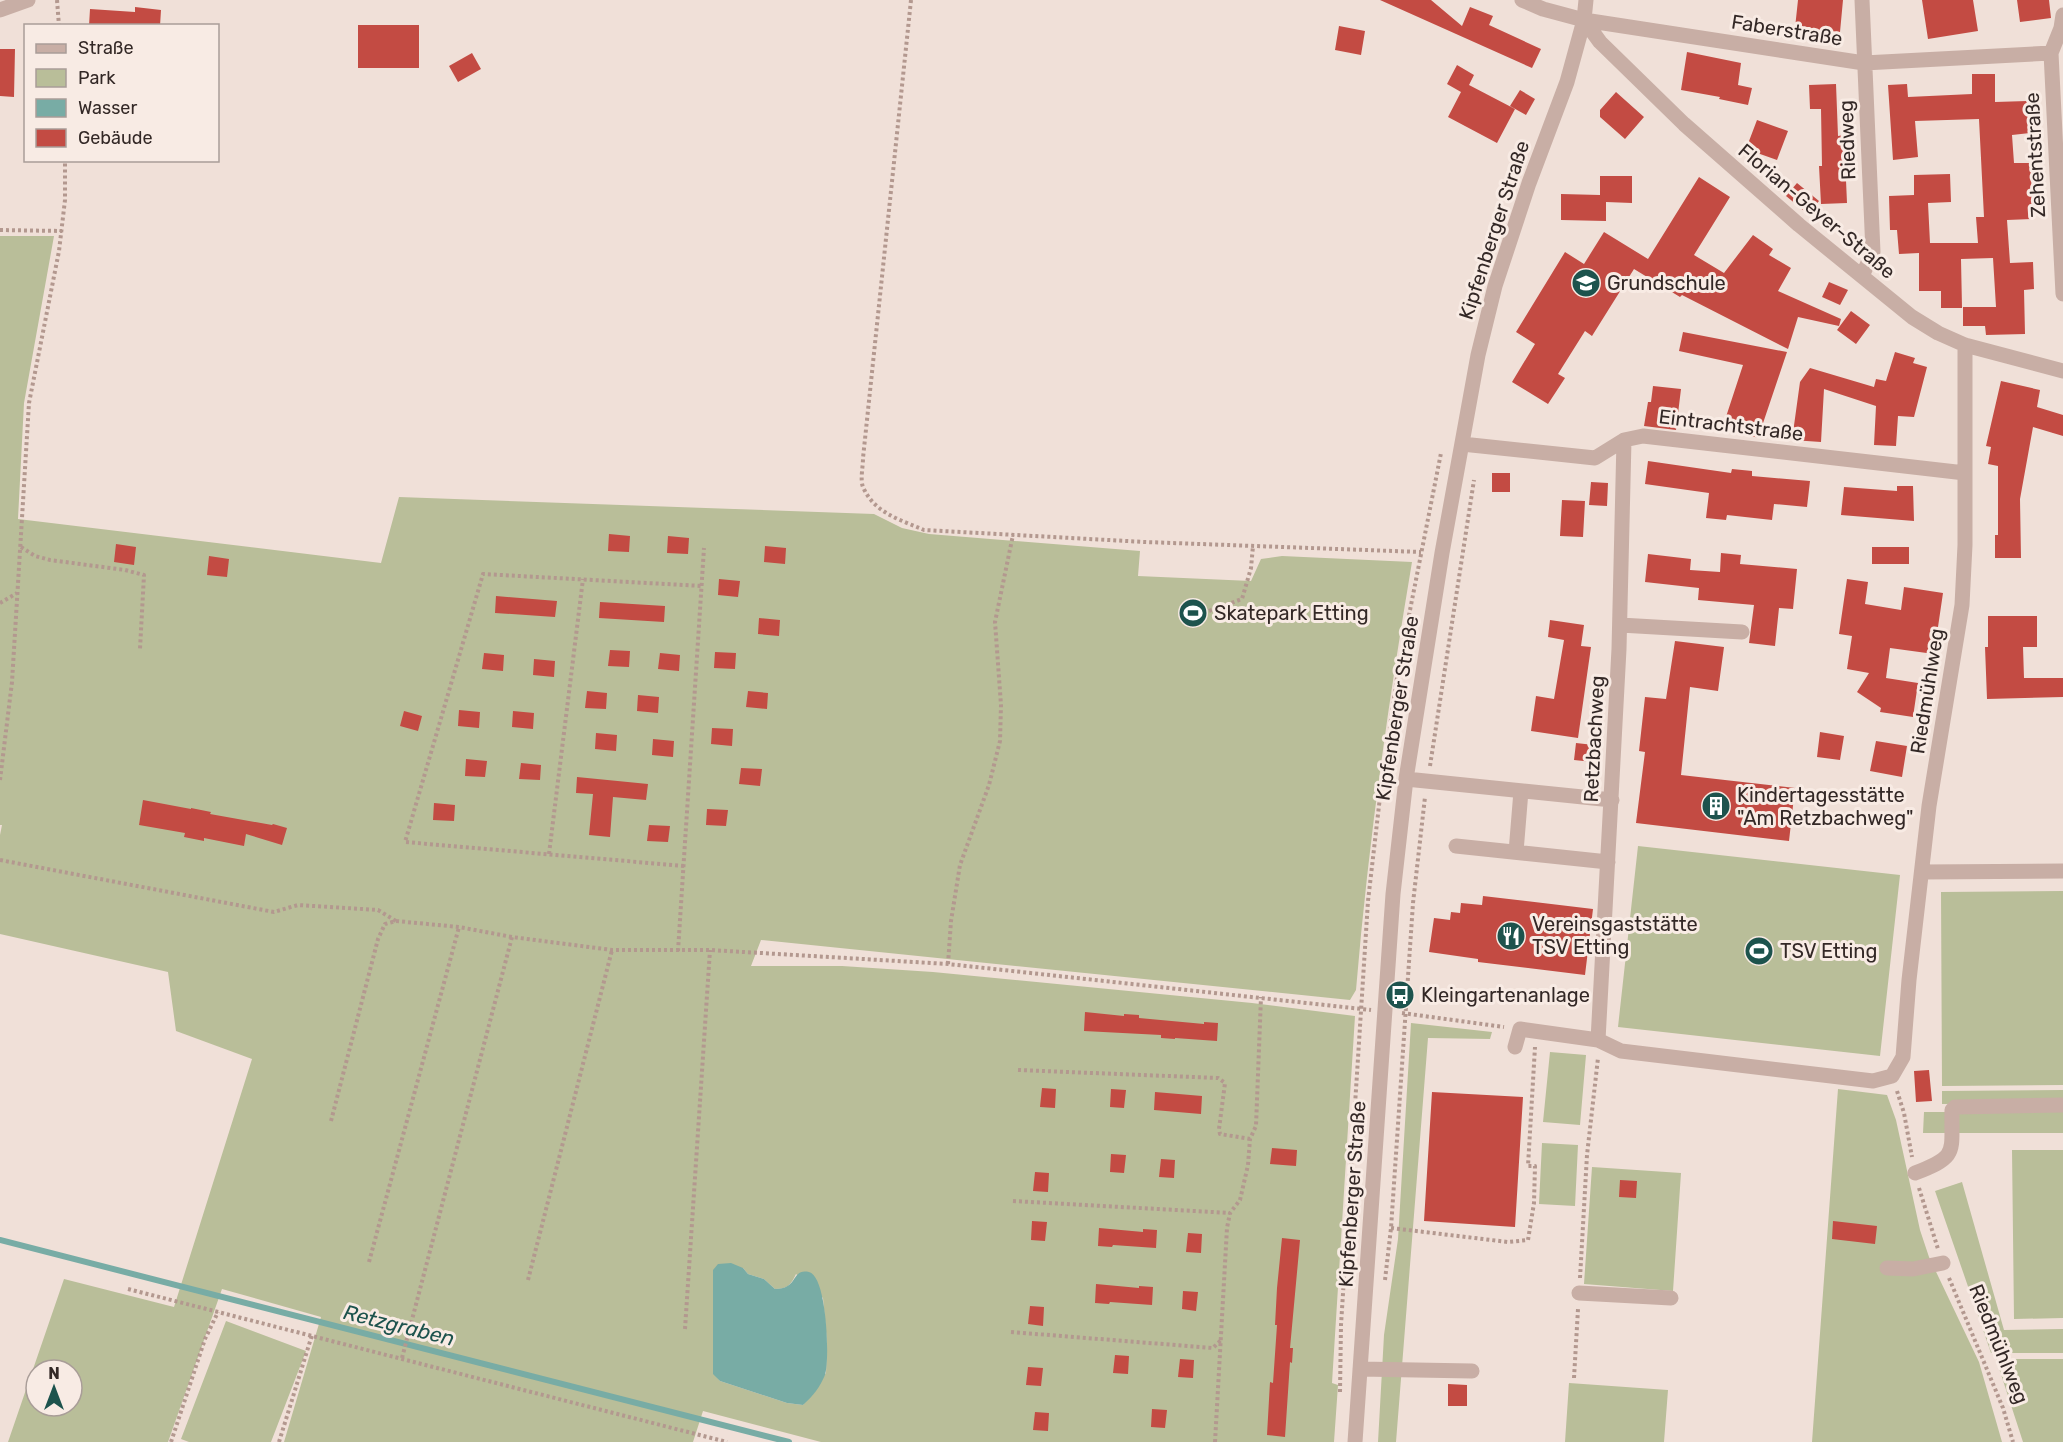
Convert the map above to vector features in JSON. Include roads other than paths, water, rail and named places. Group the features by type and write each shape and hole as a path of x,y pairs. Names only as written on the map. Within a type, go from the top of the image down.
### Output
{"street":[{"path":"0,10 28,0"},
{"name":"Faberstraße","path":"1522,0 1543,9 1584,20 1864,63 2051,54"},
{"name":"Kipfenberger Straße","path":"1355,1442 1393,894 1406,779 1442,553 1478,355 1495,286 1528,183 1567,82 1584,20 1586,0"},
{"name":"Riedweg","path":"1862,0 1873,252 1862,276"},
{"name":"Zehentstraße","path":"2063,15 2061,28 2051,54 2063,294"},
{"name":"Florian-Geyer-Straße","path":"1584,20 1600,42 1684,124 1799,225 1912,317 1938,333 1965,345 2063,371"},
{"name":"Riedmühlweg","path":"1598,1040 1621,1051 1873,1081 1892,1076 1903,1057 1909,980 1929,806 1962,605 1965,545 1965,345"},
{"name":"Eintrachtstraße","path":"1462,444 1595,459 1624,440 1643,436 1965,473"},
{"name":"Retzbachweg","path":"1598,1040 1620,625 1624,440"},
{"path":"1620,625 1742,632"},
{"path":"1406,779 1612,800"},
{"path":"1516,852 1521,791"},
{"path":"1456,846 1608,862"},
{"path":"1922,872 2063,871"},
{"path":"1515,1047 1520,1029 1598,1040"},
{"path":"1915,1173 1941,1163 1951,1153 1952,1110 1955,1107 2063,1105"},
{"path":"1887,1268 1913,1269 1943,1263"},
{"path":"1579,1293 1671,1298"},
{"path":"1360,1369 1472,1371"}],"water":[{"path":"731,1263 743,1268 748,1274 764,1279 775,1289 788,1286 799,1273 809,1272 815,1277 820,1288 826,1319 826,1366 821,1383 803,1405 787,1403 720,1381 713,1374 713,1270 718,1264"}],"waterway":[{"name":"Retzgraben","path":"0,1240 789,1442"}],"place":[{"name":"Grundschule","path":"1586,283"},
{"name":"Skatepark Etting","path":"1193,613"},
{"name":"Kindertagesstätte \"Am Retzbachweg\"","path":"1716,806"},
{"name":"Vereinsgaststätte TSV Etting","path":"1511,936"},
{"name":"TSV Etting","path":"1759,951"},
{"name":"Kleingartenanlage","path":"1400,995"}]}
